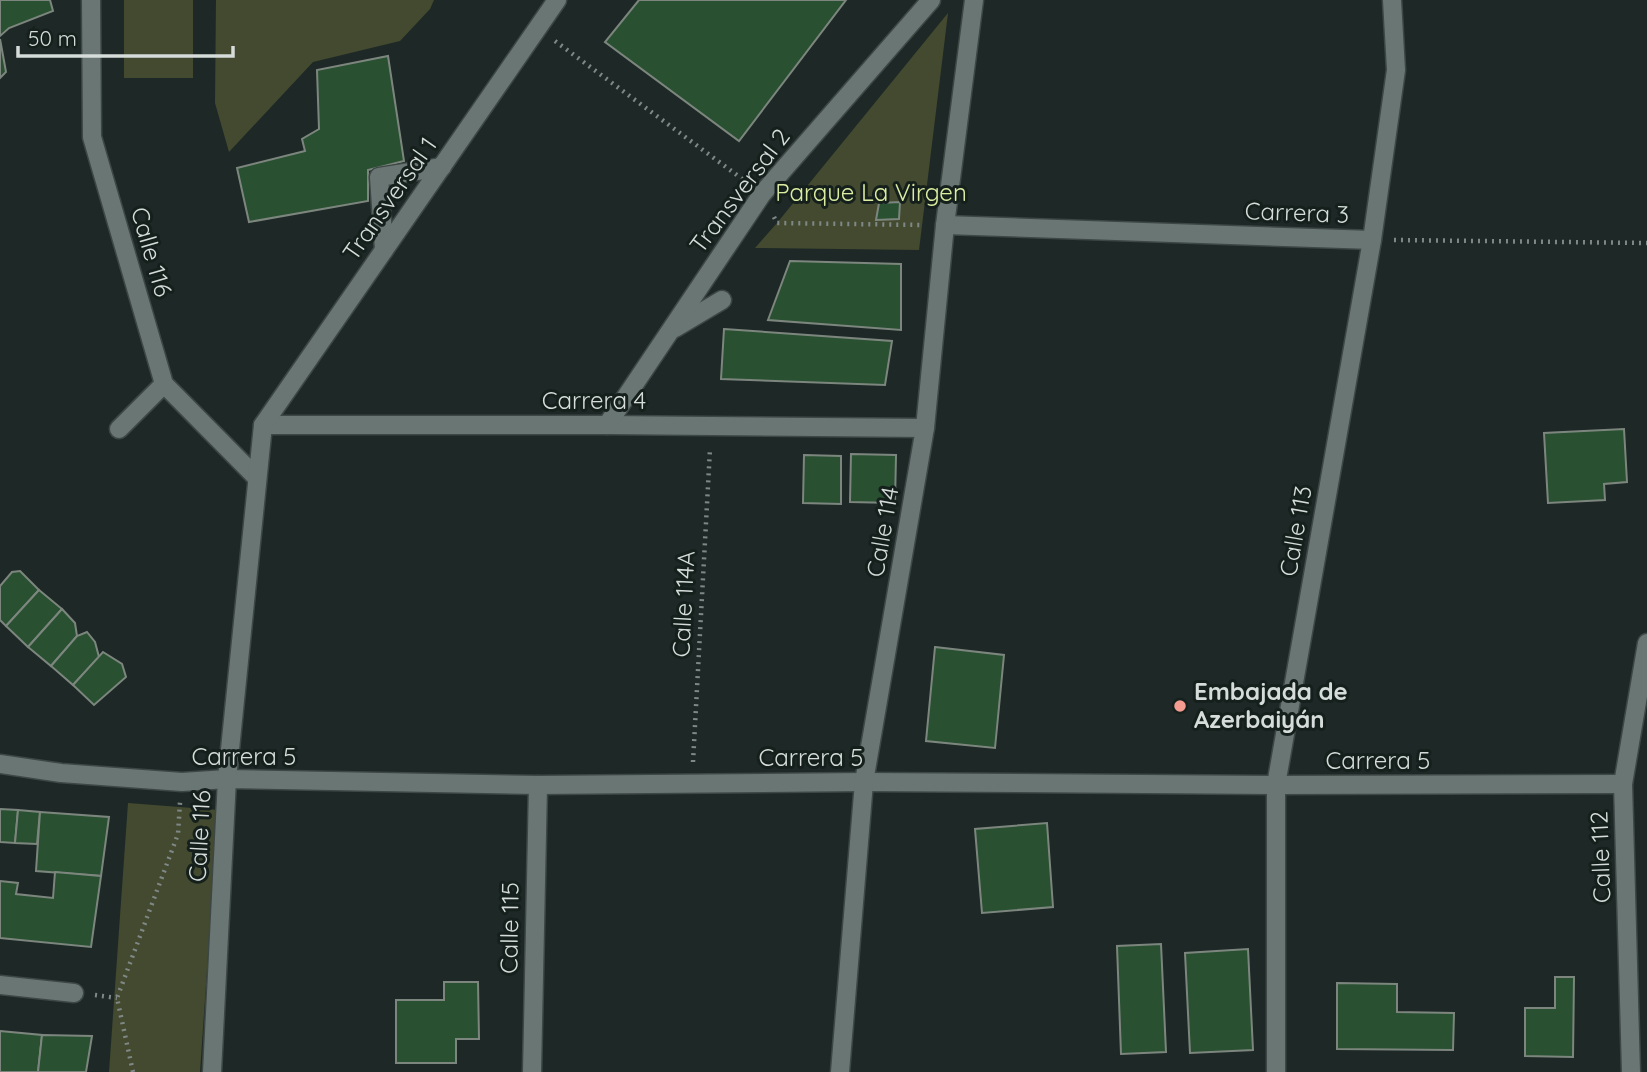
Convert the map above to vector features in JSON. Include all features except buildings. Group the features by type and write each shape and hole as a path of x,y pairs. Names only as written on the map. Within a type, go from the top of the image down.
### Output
{"street":[{"name":"Calle 116","path":"91,0 92,137 164,384 257,478"},
{"name":"Transversal 1","path":"263,425 557,0"},
{"name":"Transversal 2","path":"607,425 762,194 931,0"},
{"name":"Calle 114","path":"840,1072 864,782 925,428 945,225 974,0"},
{"name":"Calle 113","path":"1276,1072 1276,785 1372,240 1396,70 1392,0"},
{"path":"384,250 379,177 442,167"},
{"name":"Carrera 3","path":"945,225 1372,240"},
{"path":"669,332 722,300"},
{"path":"119,429 164,384"},
{"name":"Calle 116","path":"212,1072 227,779 263,425"},
{"name":"Carrera 4","path":"263,425 925,428"},
{"name":"Calle 112","path":"1631,1072 1623,784 1647,643"},
{"name":"Carrera 5","path":"0,764 61,773 182,782 227,779 538,785 864,782 1623,784"},
{"name":"Calle 115","path":"532,1072 538,785"},
{"path":"0,985 74,993"}],"path":[{"path":"537,29 762,194 777,223 945,225"},
{"name":"Carrera 3","path":"1372,240 1647,243"},
{"name":"Calle 114A","path":"692,784 711,426"},
{"path":"133,1072 117,998 178,834 182,782"}],"green space":[{"path":"124,0 193,0 193,78 124,78"},
{"path":"216,0 434,0 430,9 400,41 313,62 229,152 215,103"},
{"name":"Parque La Virgen","path":"948,13 919,250 755,248 777,223"},
{"path":"128,803 218,810 200,1072 109,1072"}],"place":[{"name":"Embajada de Azerbaiyán","path":"1180,706"}]}
